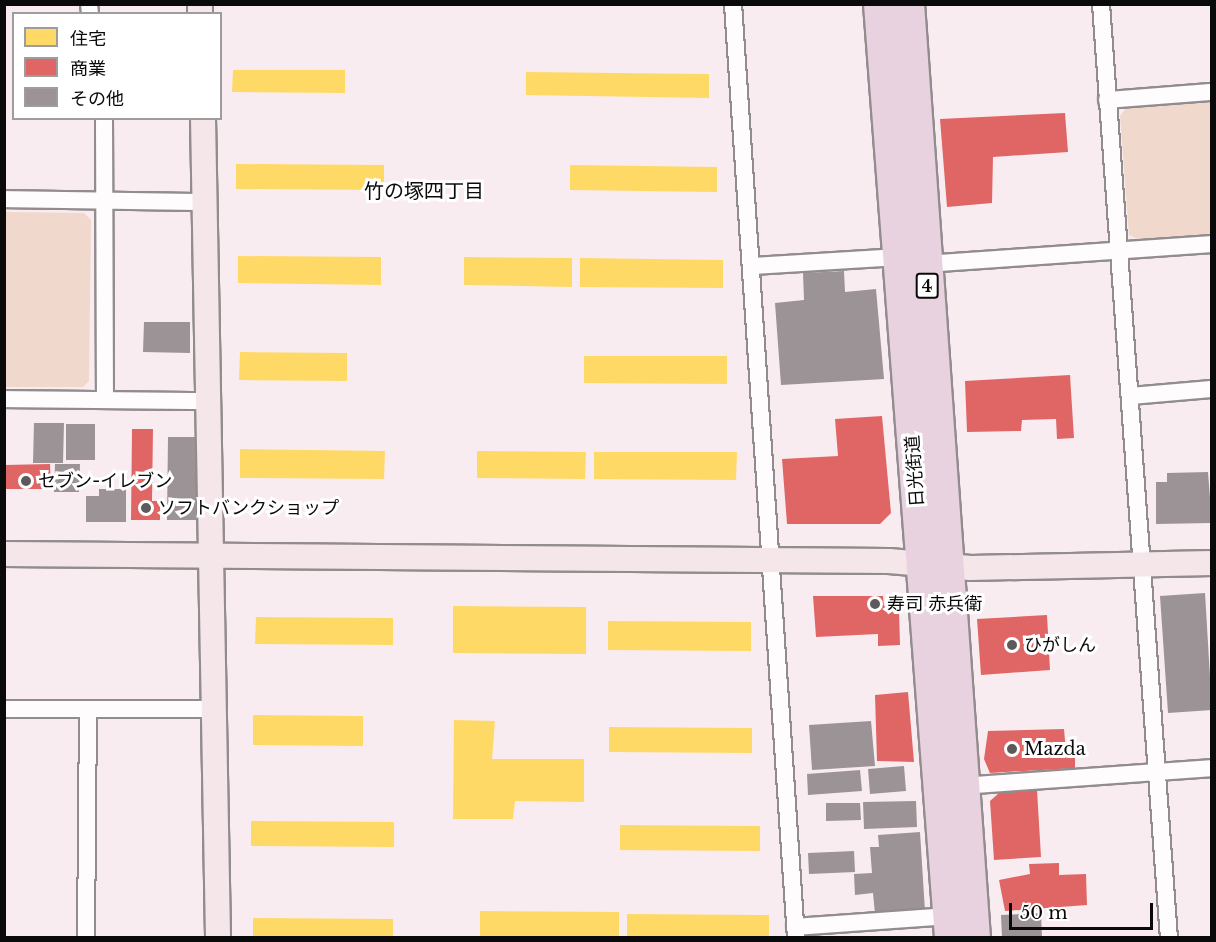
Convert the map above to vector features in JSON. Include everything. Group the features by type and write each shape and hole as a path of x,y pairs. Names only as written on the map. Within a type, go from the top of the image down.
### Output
{"highway":[{"name":"日光街道","path":"880,4 912,260 934,565 950,927"},
{"name":"日光街道","path":"908,4 912,260"},
{"name":"日光街道","path":"934,565 962,786 974,938"}],"street":[{"path":"733,4 753,266 769,560 796,932 950,927"},
{"path":"1101,4 1169,938"},
{"path":"1107,100 1212,92"},
{"path":"104,120 105,400"},
{"path":"203,120 218,938"},
{"path":"4,200 205,202"},
{"path":"753,266 1120,251 1212,244"},
{"path":"1130,396 1212,389"},
{"path":"4,399 207,401"},
{"path":"4,554 769,560 934,565 1212,562"},
{"path":"4,709 213,709"},
{"path":"86,938 88,709"},
{"path":"962,786 1212,768"}],"shaded area":[{"path":"1211,100 1211,236 1141,241 1129,235 1120,116 1127,107"},
{"path":"5,212 84,213 91,220 89,381 83,387 5,387"}],"building: 住宅":[{"path":"233,70 345,70 345,93 232,92"},
{"path":"526,72 709,74 709,98 526,95"},
{"path":"236,164 384,165 384,190 236,189"},
{"path":"570,165 717,167 717,192 570,190"},
{"path":"238,256 381,257 381,285 238,283"},
{"path":"464,257 572,258 572,287 464,285"},
{"path":"580,258 723,260 723,288 580,287"},
{"path":"240,352 347,353 347,381 239,380"},
{"path":"584,356 727,356 727,384 584,383"},
{"path":"240,449 385,451 384,479 240,478"},
{"path":"477,451 586,452 585,479 477,478"},
{"path":"594,452 737,452 736,480 594,479"},
{"path":"453,606 586,607 586,654 453,653"},
{"path":"256,617 393,618 393,645 255,644"},
{"path":"608,621 751,622 751,651 608,650"},
{"path":"253,715 363,716 363,746 253,745"},
{"path":"454,720 495,721 492,759 584,759 584,802 515,801 513,819 453,819"},
{"path":"609,727 752,728 752,753 609,752"},
{"path":"251,821 394,822 394,847 251,846"},
{"path":"620,825 760,826 760,851 620,850"},
{"path":"480,911 619,912 619,938 480,938"},
{"path":"627,914 769,915 769,938 627,938"},
{"path":"253,918 393,919 393,938 253,938"}],"building: 商業":[{"path":"1065,113 1068,152 993,157 992,203 947,207 940,119"},
{"path":"1070,375 1074,438 1057,439 1056,419 1022,420 1021,431 967,432 965,381"},
{"path":"882,416 891,513 880,524 787,524 782,459 838,456 835,419"},
{"path":"132,429 153,429 152,501 160,501 160,520 131,520"},
{"path":"50,464 51,489 4,489 4,465"},
{"path":"813,596 883,596 884,606 899,610 900,645 878,646 878,634 816,637"},
{"path":"1047,615 1050,670 981,675 977,619"},
{"path":"908,692 914,762 877,761 875,695"},
{"path":"1064,729 1066,752 1075,752 1075,768 990,773 984,759 988,731"},
{"path":"1037,790 1041,857 994,860 990,801 999,793"},
{"path":"1059,863 1059,875 1086,874 1087,905 1005,911 999,880 1030,874 1029,864"}],"building: その他":[{"path":"844,271 845,292 876,289 884,379 781,385 775,303 804,300 803,273"},
{"path":"144,322 190,322 190,353 143,352"},
{"path":"34,423 64,423 63,463 33,463"},
{"path":"66,424 95,424 95,460 66,460"},
{"path":"168,437 197,437 197,520 167,520"},
{"path":"55,464 80,464 79,492 54,492"},
{"path":"1208,472 1212,523 1156,524 1156,482 1167,482 1167,473"},
{"path":"99,489 126,489 126,522 86,522 86,496 99,496"},
{"path":"1205,593 1212,710 1168,713 1160,596"},
{"path":"871,721 875,766 812,770 809,725"},
{"path":"904,766 906,791 870,794 868,769"},
{"path":"860,770 862,791 808,795 807,774"},
{"path":"916,801 917,827 864,829 863,802"},
{"path":"826,803 860,803 861,820 826,821"},
{"path":"920,832 925,911 875,914 873,893 855,895 854,874 872,873 870,847 879,847 878,835"},
{"path":"854,851 855,872 809,874 808,853"},
{"path":"1041,913 1042,938 1002,938 1001,915"}],"place":[{"name":"セブン-イレブン","path":"26,481"},
{"name":"ソフトバンクショップ","path":"146,508"},
{"name":"寿司 赤兵衛","path":"875,604"},
{"name":"ひがしん","path":"1012,645"},
{"name":"Mazda","path":"1012,749"}],"district":[{"name":"竹の塚四丁目","path":"424,191"}]}
